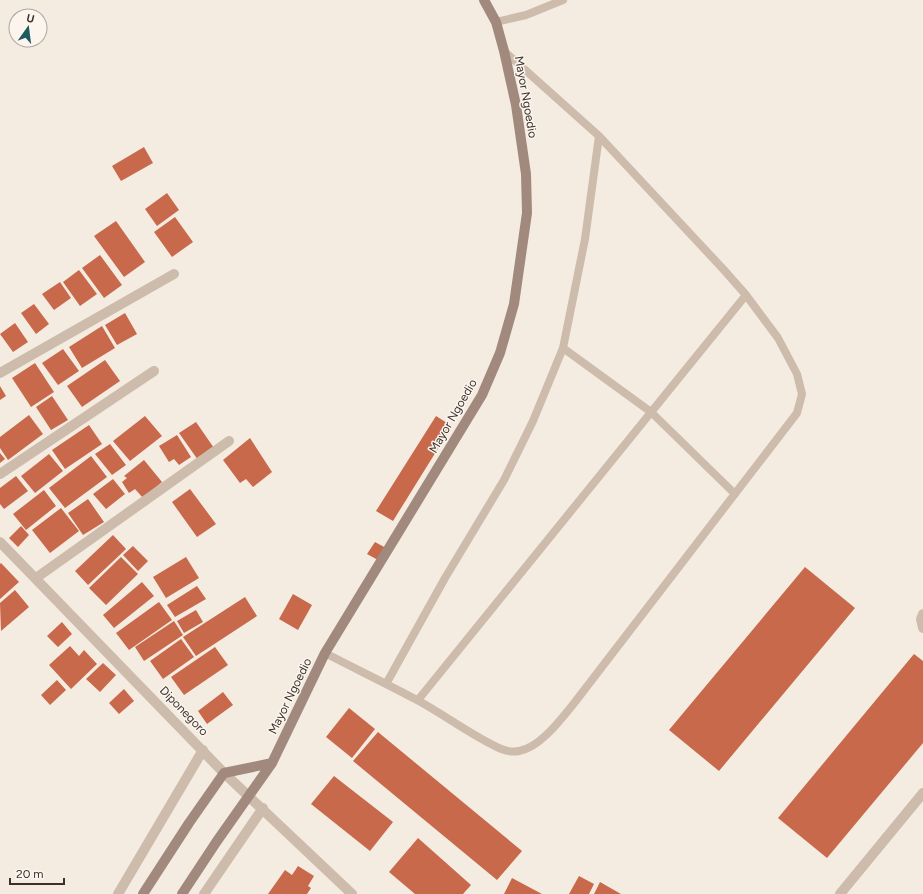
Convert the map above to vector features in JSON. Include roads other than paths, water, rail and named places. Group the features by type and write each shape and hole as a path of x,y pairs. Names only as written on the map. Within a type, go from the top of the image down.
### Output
{"street":[{"name":"Mayor Ngoedio","path":"182,894 272,763 325,653 482,396 500,353 514,304 527,213 526,174 517,113 504,51 496,22 484,0"},
{"path":"0,373 174,274"},
{"path":"0,474 154,371"},
{"path":"36,578 229,441"},
{"name":"Diponegoro","path":"0,542 224,773 263,808 352,894"},
{"path":"923,614 921,620 923,628"},
{"path":"118,894 203,750"},
{"path":"143,894 224,773 272,763"},
{"path":"840,894 923,793"},
{"path":"204,894 263,808"}],"lane":[{"path":"496,22 526,15 563,0"},
{"path":"325,653 418,700 493,745 509,751 519,752 529,748 538,742 554,726 575,702 796,413 802,394 797,374 778,338 746,295 599,136 504,51"},
{"path":"386,684 445,578 504,480 533,421 563,348 585,239 599,136"},
{"path":"418,700 746,295"},
{"path":"563,348 651,412 735,494"}]}
